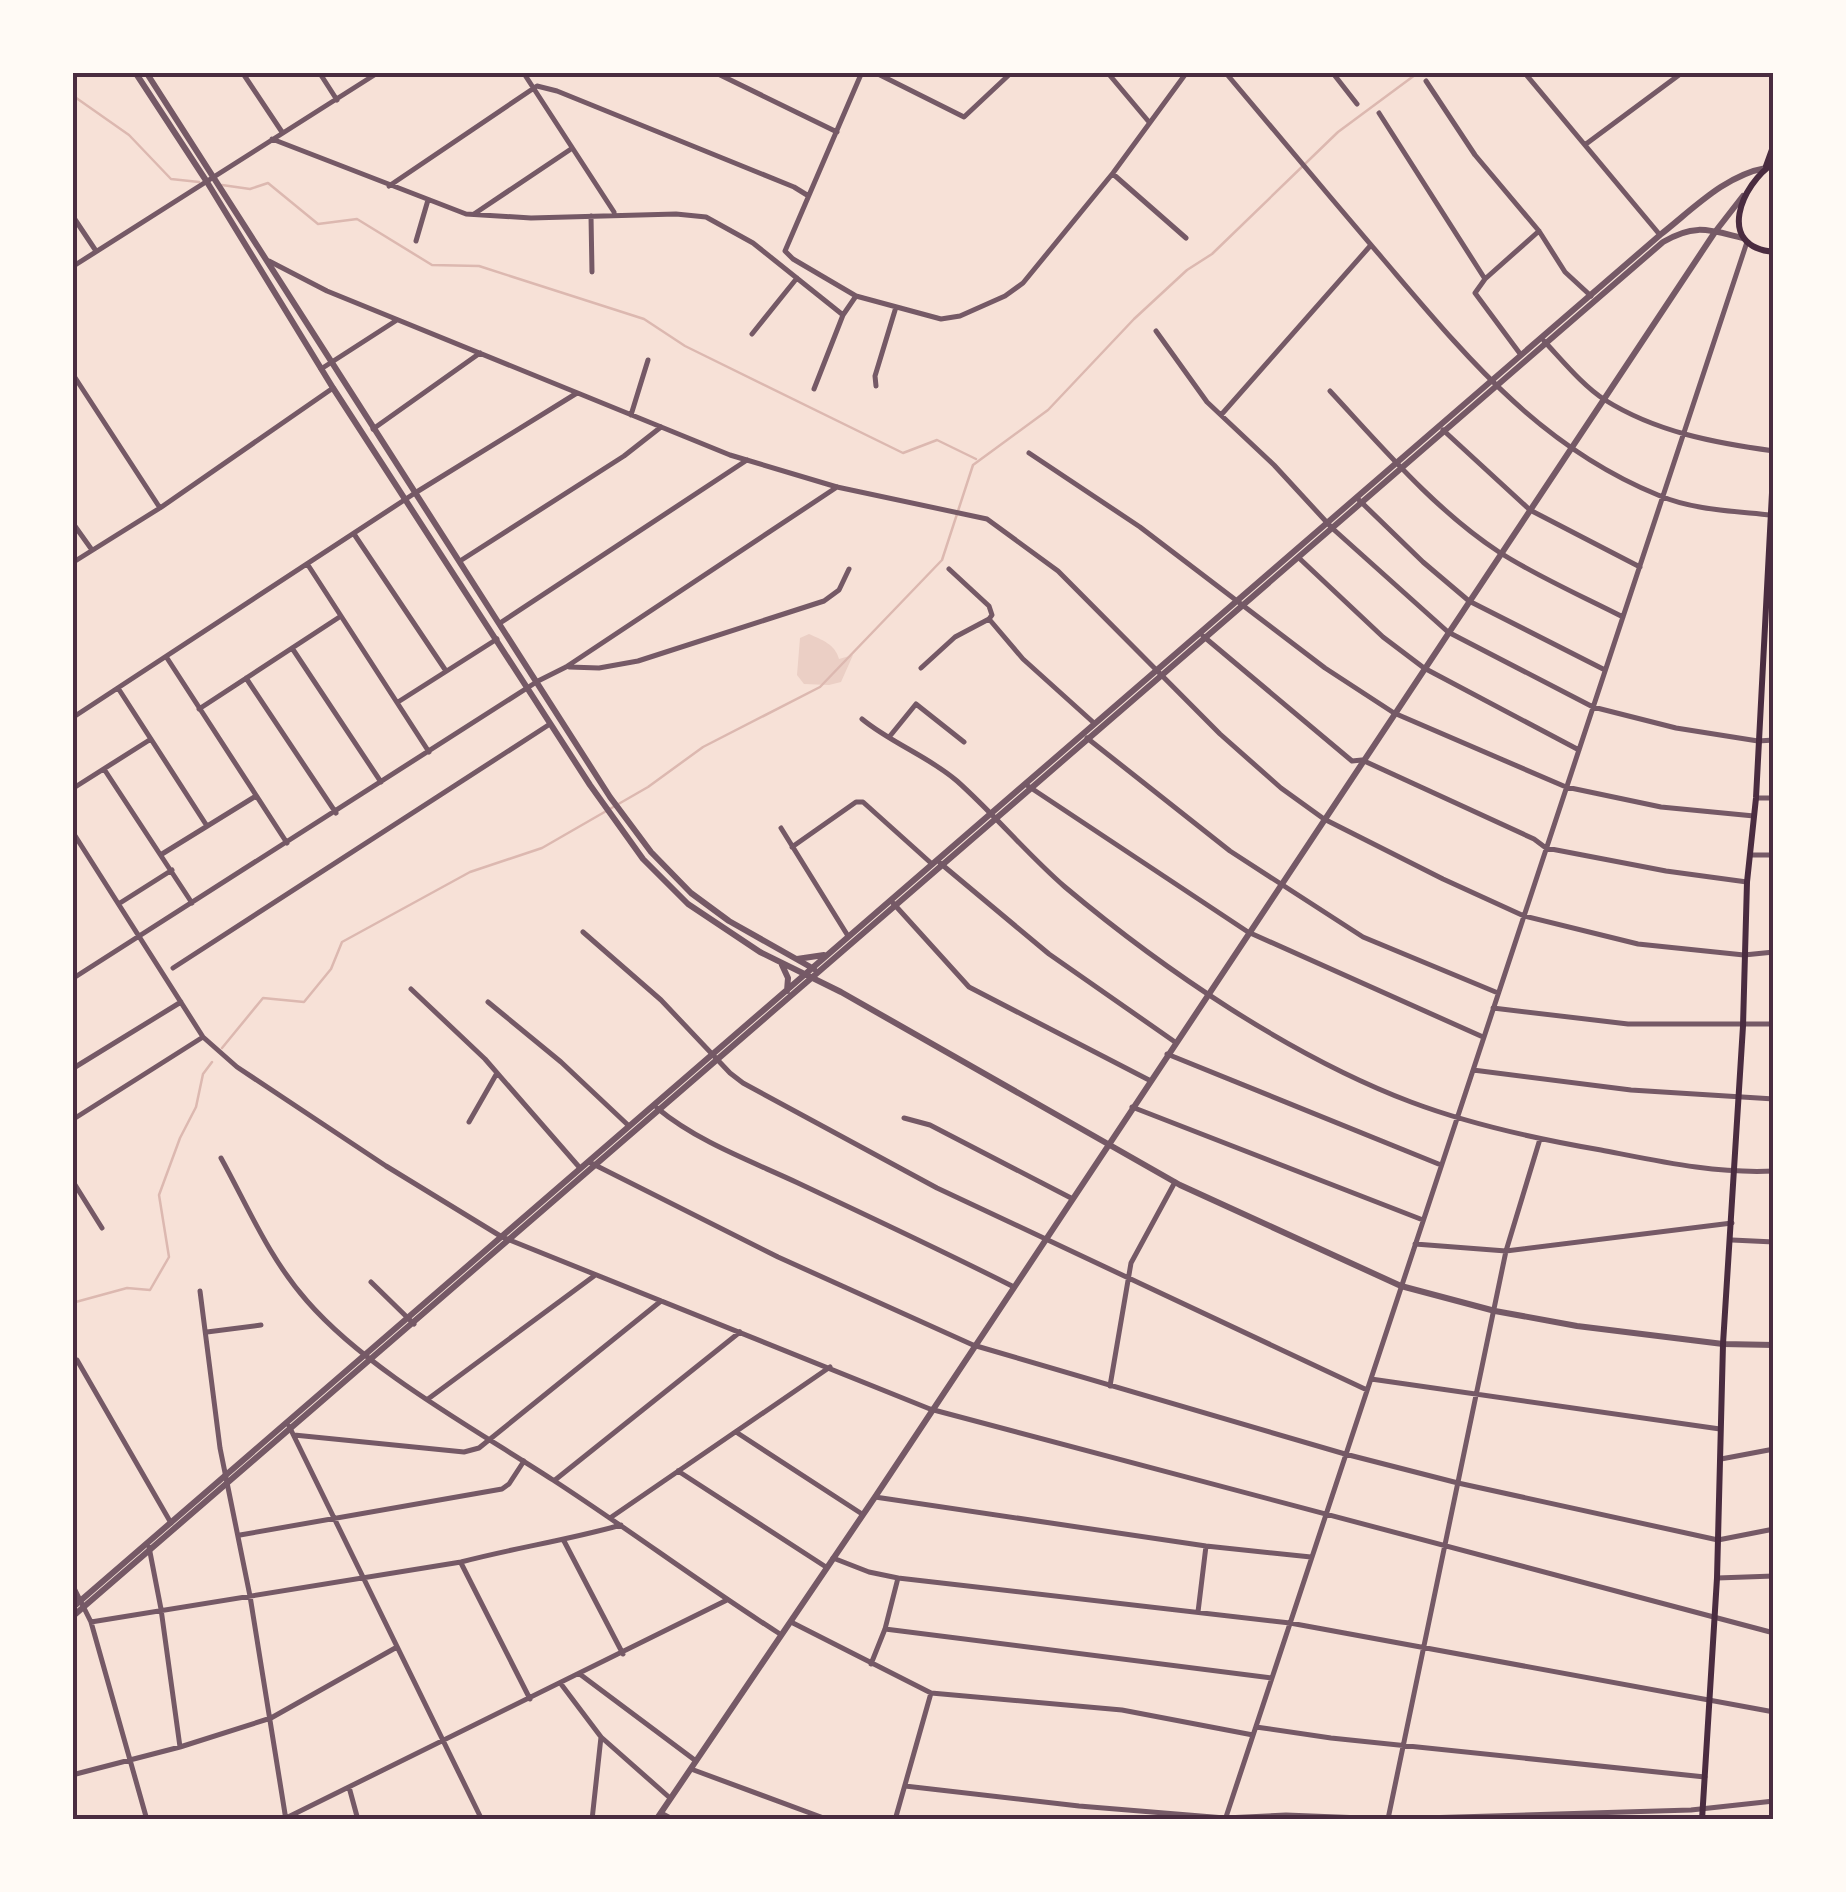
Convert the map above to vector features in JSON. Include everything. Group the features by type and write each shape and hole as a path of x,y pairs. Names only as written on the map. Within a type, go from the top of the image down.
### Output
{"main road":[{"path":"1766,168 1774,144"},
{"path":"1774,162 1750,189 1738,216 1745,240 1774,252"},
{"path":"1702,1820 1717,1578 1723,1344 1743,1026 1746,882 1756,798 1770,588 1774,452"}],"street":[{"path":"135,72 550,724 644,859 688,904 781,964 811,974"},
{"path":"146,72 610,797 674,876 729,922 794,959 824,982 1175,1182 1401,1286 1495,1311 1723,1344 1774,1345"},
{"path":"242,72 282,132"},
{"path":"319,72 336,100"},
{"path":"364,72 370,79"},
{"path":"72,267 380,72"},
{"path":"523,72 615,214"},
{"path":"714,72 838,132"},
{"path":"862,72 785,250 856,296 941,319 960,316 1024,283 1113,173 1187,72"},
{"path":"874,72 964,117 1012,72"},
{"path":"1107,72 1149,122"},
{"path":"1225,72 1493,385 1570,450 1662,498 1713,509 1772,515"},
{"path":"1332,72 1357,104"},
{"path":"1524,72 1660,235"},
{"path":"1586,144 1683,72"},
{"path":"1426,81 1476,155 1539,231 1566,272 1592,296"},
{"path":"389,186 534,88 557,91 794,186 807,195"},
{"path":"1379,113 1485,280"},
{"path":"272,139 389,186 474,214 531,218 676,214 706,218 753,242 843,315"},
{"path":"474,214 571,148"},
{"path":"1493,385 1660,235 1730,180 1766,168"},
{"path":"1113,173 1186,238"},
{"path":"674,1820 658,1816 1715,232 1750,189"},
{"path":"416,241 428,200"},
{"path":"72,215 96,251"},
{"path":"590,216 592,272"},
{"path":"149,1547 171,1524 291,1429 1160,671 1663,242 1683,230 1715,232 1745,240 1225,1819"},
{"path":"1521,356 1474,293 1539,231"},
{"path":"1221,415 1371,245"},
{"path":"262,258 327,291 747,460 838,487 987,519 1041,556 1220,734 1281,788 1324,819 1524,916 1638,944 1744,954 1774,952"},
{"path":"752,334 797,278"},
{"path":"814,389 843,315 856,296"},
{"path":"876,386 875,376 896,306"},
{"path":"321,368 397,320"},
{"path":"1156,331 1207,402 1330,525 1448,632 1593,706 1676,728 1758,742 1774,740"},
{"path":"1544,341 1603,399 1683,436 1774,452"},
{"path":"373,429 480,353"},
{"path":"632,415 648,360"},
{"path":"72,373 160,508"},
{"path":"72,563 160,508 333,388"},
{"path":"1330,391 1400,465 1478,536 1501,553 1623,618"},
{"path":"72,718 415,493 578,392"},
{"path":"460,561 662,428"},
{"path":"1442,429 1530,510 1640,566"},
{"path":"1029,453 1140,528 1325,668 1394,713 1566,787 1661,808 1754,816"},
{"path":"500,623 747,460"},
{"path":"72,979 566,667 838,487"},
{"path":"1359,500 1469,600 1605,670"},
{"path":"72,522 92,550"},
{"path":"354,534 446,672"},
{"path":"1296,555 1383,636 1424,668 1579,750"},
{"path":"308,564 428,752"},
{"path":"566,667 599,668 638,661 824,601 839,590 849,569"},
{"path":"949,569 989,606 989,619 1023,659 1094,723"},
{"path":"199,709 341,616"},
{"path":"921,668 955,637 989,619"},
{"path":"1202,635 1352,761 1362,760 1546,848 1666,872 1746,882"},
{"path":"397,702 497,640"},
{"path":"292,648 381,782"},
{"path":"167,658 287,844"},
{"path":"1085,736 1094,723 1160,671"},
{"path":"246,678 336,813"},
{"path":"118,688 207,826"},
{"path":"890,736 916,704 964,742"},
{"path":"862,719 956,780 1064,886 1145,950 1208,993 1357,1078 1457,1118 1540,1139 1735,1173 1774,1171"},
{"path":"173,968 550,724"},
{"path":"1085,736 1230,851 1280,885 1364,937 1498,993"},
{"path":"72,789 151,739"},
{"path":"104,769 192,903"},
{"path":"1028,786 1248,932 1483,1038"},
{"path":"162,854 256,796"},
{"path":"1756,798 1774,798"},
{"path":"792,846 856,802 863,802 1049,954 1174,1042"},
{"path":"781,828 850,940"},
{"path":"72,831 204,1037 237,1067 505,1239 930,1409 1774,1633"},
{"path":"1751,855 1774,855"},
{"path":"119,904 172,870"},
{"path":"894,903 969,987 1149,1080"},
{"path":"582,932 662,1000 743,1082 938,1188 1366,1390"},
{"path":"715,1057 830,953 850,940"},
{"path":"794,959 830,953"},
{"path":"781,964 788,978 787,991"},
{"path":"411,988 497,1073 583,1172"},
{"path":"72,1069 181,1002"},
{"path":"488,1002 561,1062 632,1129"},
{"path":"1493,1008 1628,1024 1774,1024"},
{"path":"72,1120 204,1037"},
{"path":"1167,1054 1441,1166"},
{"path":"1473,1070 1630,1090 1774,1098"},
{"path":"469,1122 497,1073"},
{"path":"1131,1107 1423,1220"},
{"path":"657,1108 716,1144 1012,1286"},
{"path":"904,1118 947,1134 1071,1198"},
{"path":"1388,1819 1506,1251 1540,1139"},
{"path":"221,1158 269,1252 327,1323 428,1399 780,1634"},
{"path":"592,1164 778,1257 973,1346 1458,1483 1718,1540 1774,1529"},
{"path":"72,1180 102,1228"},
{"path":"1110,1386 1132,1263 1175,1182"},
{"path":"1415,1244 1506,1251 1732,1222"},
{"path":"1732,1240 1774,1242"},
{"path":"428,1399 596,1276"},
{"path":"371,1282 412,1321"},
{"path":"200,1292 215,1415 271,1718 284,1819 727,1600"},
{"path":"291,1429 464,1452 479,1448 661,1301"},
{"path":"207,1332 261,1325"},
{"path":"555,1481 740,1332"},
{"path":"77,1360 171,1524"},
{"path":"610,1518 830,1368"},
{"path":"1370,1379 1720,1430"},
{"path":"291,1429 482,1820"},
{"path":"736,1432 862,1514"},
{"path":"1721,1459 1774,1450"},
{"path":"239,1535 502,1488 524,1461"},
{"path":"678,1471 826,1567"},
{"path":"72,1617 83,1603 227,1480"},
{"path":"875,1496 1311,1558"},
{"path":"91,1622 461,1562 515,1548 564,1542 620,1525"},
{"path":"564,1542 622,1654"},
{"path":"1198,1612 1206,1546"},
{"path":"149,1547 180,1746"},
{"path":"833,1558 898,1578 1290,1623 1774,1712"},
{"path":"461,1562 530,1699"},
{"path":"1717,1578 1774,1576"},
{"path":"871,1664 898,1578"},
{"path":"72,1584 91,1622 147,1820"},
{"path":"72,1608 83,1603"},
{"path":"790,1621 931,1693 1122,1710 1253,1735"},
{"path":"885,1629 1272,1678"},
{"path":"72,1775 271,1718 398,1646"},
{"path":"580,1674 696,1761"},
{"path":"562,1684 601,1738 670,1798"},
{"path":"895,1820 931,1693"},
{"path":"1256,1727 1705,1777"},
{"path":"592,1820 601,1738"},
{"path":"690,1769 829,1820"},
{"path":"904,1786 1225,1819 1286,1815 1388,1819 1702,1809 1774,1801"},
{"path":"348,1787 358,1820"}],"shaded area":[{"path":"809,634 831,646 839,659 853,655 841,682 804,684 797,675 800,638"}],"waterway":[{"path":"222,1048 263,998 304,1002 331,969 342,942 470,872 542,848 648,787 703,747 820,687 942,560 973,465 1048,410 1134,319 1187,270 1212,254 1338,132 1419,72"},
{"path":"72,95 129,135 171,179 199,182"},
{"path":"222,185 250,189 268,183 318,224 357,219 432,265 479,266 644,319 685,346 903,453 937,440 976,459"},
{"path":"72,1303 127,1288 150,1290 169,1257 159,1195 196,1107 203,1074 212,1062"}]}
